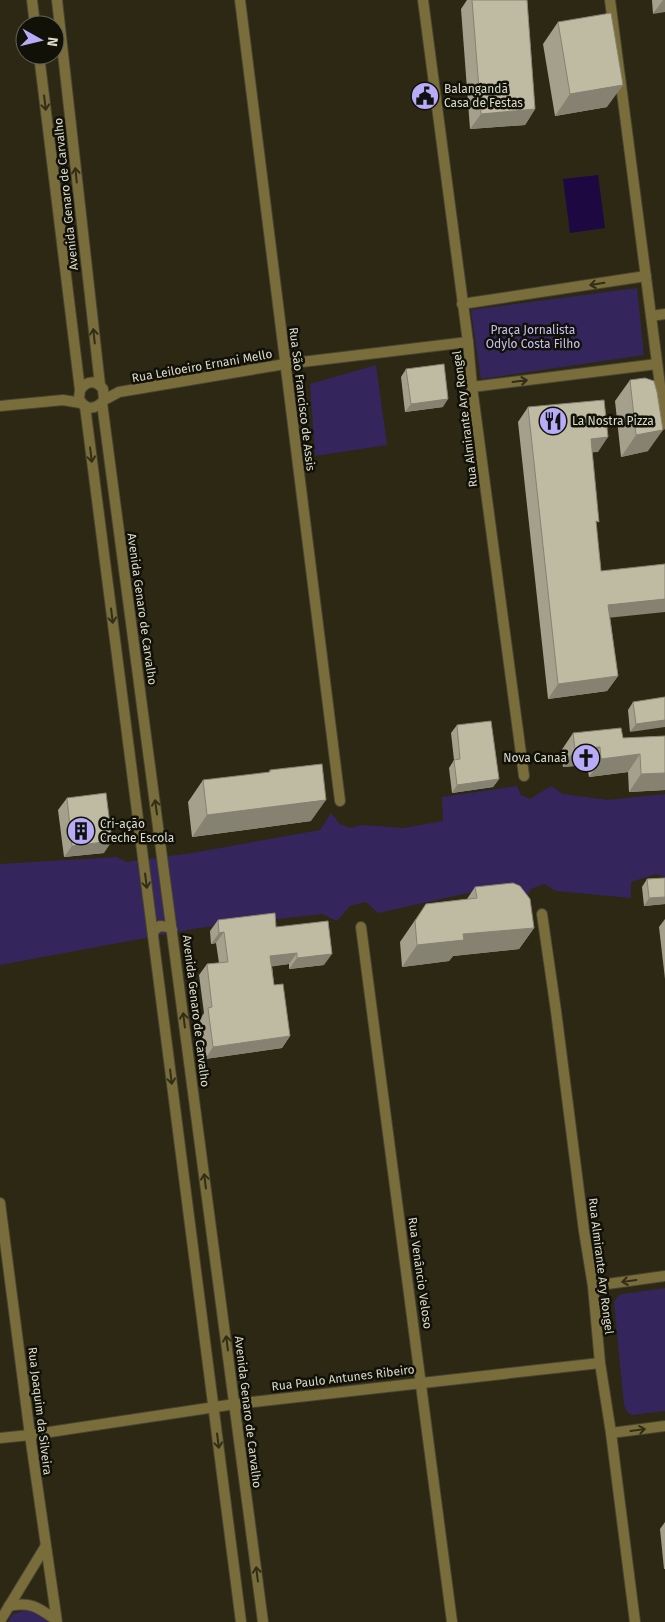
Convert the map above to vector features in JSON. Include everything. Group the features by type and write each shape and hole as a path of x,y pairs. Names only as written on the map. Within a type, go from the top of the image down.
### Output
{"street":[{"path":"32,0 34,15"},
{"name":"Avenida Genaro de Carvalho","path":"56,0 101,387"},
{"name":"Rua São Francisco de Assis","path":"240,0 340,801"},
{"name":"Rua Almirante Ary Rongel","path":"423,0 524,776"},
{"path":"610,0 665,424"},
{"name":"Avenida Genaro de Carvalho","path":"40,65 81,398 153,935 241,1622"},
{"path":"462,304 646,276"},
{"path":"651,316 665,314"},
{"name":"Rua Leiloeiro Ernani Mello","path":"119,392 285,364 468,342"},
{"path":"472,386 657,364"},
{"path":"81,398 83,385 88,382 94,382 101,387 119,392"},
{"path":"101,387 105,395 103,402"},
{"path":"81,398 91,408 97,407 119,392"},
{"path":"0,406 81,398"},
{"name":"Avenida Genaro de Carvalho","path":"103,402 263,1622"},
{"path":"142,854 145,858 152,861 159,858 162,851"},
{"name":"Rua Almirante Ary Rongel","path":"542,914 593,1286 600,1363 635,1622"},
{"path":"153,935 154,930 160,926 169,926 172,930"},
{"name":"Rua Venâncio Veloso","path":"361,927 452,1622"},
{"name":"Rua Joaquim da Silveira","path":"0,1202 45,1547 57,1621"},
{"path":"593,1286 665,1276"},
{"name":"Rua Paulo Antunes Ribeiro","path":"0,1438 234,1404 600,1363"},
{"path":"611,1434 665,1426"},
{"path":"0,1621 45,1547"},
{"path":"9,1606 21,1603 30,1604 40,1608 57,1621"}],"green space":[{"name":"Praça Jornalista Odylo Costa Filho","path":"637,288 644,355 481,379 471,310"},
{"path":"376,365 387,445 315,456 310,384"},
{"path":"517,786 521,795 530,799 551,786 563,794 608,800 665,794 665,877 656,874 631,882 631,898 556,891 544,884 531,889 527,897 473,892 378,913 366,902 350,906 337,921 322,914 199,928 0,965 0,864 116,857 127,862 192,853 320,830 331,813 340,824 350,828 361,825 403,828 443,821 442,797"},
{"path":"665,1288 665,1411 632,1415 628,1413 624,1405 614,1302 619,1295"},
{"path":"32,1609 49,1622 8,1622 13,1614"}],"shaded area":[{"path":"598,175 605,228 570,233 563,179"}],"building":[{"path":"472,0 527,0 535,109 481,114"},
{"path":"611,13 623,85 570,94 558,22"},
{"path":"444,364 448,399 411,404 406,369"},
{"path":"645,378 654,381 663,430 636,435 630,380"},
{"path":"604,400 608,437 591,439 599,522 596,521 601,571 665,564 665,599 608,605 618,676 558,684 528,407"},
{"path":"665,697 665,720 636,724 633,702"},
{"path":"491,721 499,779 457,785 454,760 460,759 457,725"},
{"path":"621,728 623,738 665,736 665,773 641,774 640,754 601,759 600,747 575,749 573,733"},
{"path":"322,764 326,800 207,815 203,780"},
{"path":"106,793 112,841 72,846 67,798"},
{"path":"665,878 665,897 649,898 647,879"},
{"path":"513,883 520,886 530,899 534,928 463,934 464,940 417,945 415,921 426,904 477,898 475,887"},
{"path":"275,913 276,927 328,921 332,954 297,958 297,953 270,956 274,985 283,984 290,1036 213,1047 208,1008 212,1007 207,964 228,962 224,932 219,933 218,920"}],"place":[{"name":"Balangandã Casa de Festas","path":"425,96"},
{"name":"La Nostra Pizza","path":"553,421"},
{"name":"Nova Canaã","path":"586,758"},
{"name":"Cri-ação Creche Escola","path":"81,831"}]}
